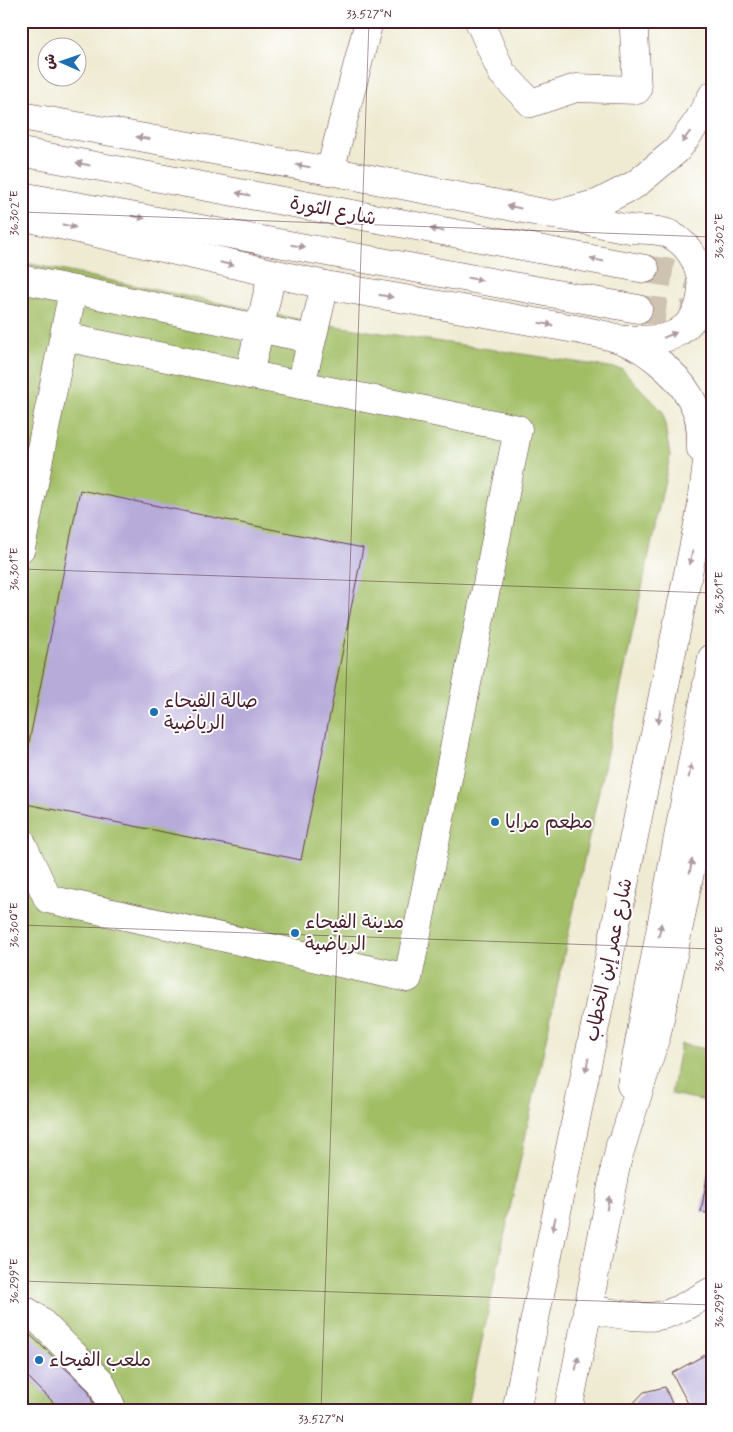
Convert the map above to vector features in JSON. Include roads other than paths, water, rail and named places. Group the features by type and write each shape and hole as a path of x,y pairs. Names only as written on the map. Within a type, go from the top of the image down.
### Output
{"main road":[{"path":"330,171 369,21"},
{"path":"480,21 502,73 531,103 576,88 637,90 634,30"},
{"path":"554,215 599,203 636,184 677,150 698,121 712,96"},
{"path":"21,116 330,171 554,215 670,234 687,246 699,264 703,285 699,306 688,324 673,335 656,339 622,340"},
{"name":"شارع الثورة","path":"21,152 644,269"},
{"path":"21,196 638,309"},
{"path":"21,216 324,285 581,330 622,340 643,349 663,366 680,385 695,407 701,430 701,510"},
{"path":"249,375 258,328 272,274"},
{"path":"21,280 311,339"},
{"path":"301,385 324,285"},
{"path":"21,548 73,290"},
{"path":"21,841 48,899 408,978 518,429 64,337"},
{"path":"701,510 712,424"},
{"name":"شارع عمر إبن الخطاب","path":"516,1411 701,510"},
{"path":"568,1411 712,658"},
{"path":"615,1167 657,1033 712,765"},
{"path":"587,1309 641,1316 659,1316 676,1310 712,1290"},
{"path":"21,1308 36,1317 101,1382 113,1411"}],"tunnel":[{"path":"645,269 712,279"},
{"path":"638,309 712,318"}],"place":[{"name":"صالة الفيحاء الرياضية","path":"154,712"},
{"name":"مطعم مرايا","path":"495,822"},
{"name":"مدينة الفيحاء الرياضية","path":"295,933"},
{"name":"ملعب الفيحاء","path":"39,1360"}]}
